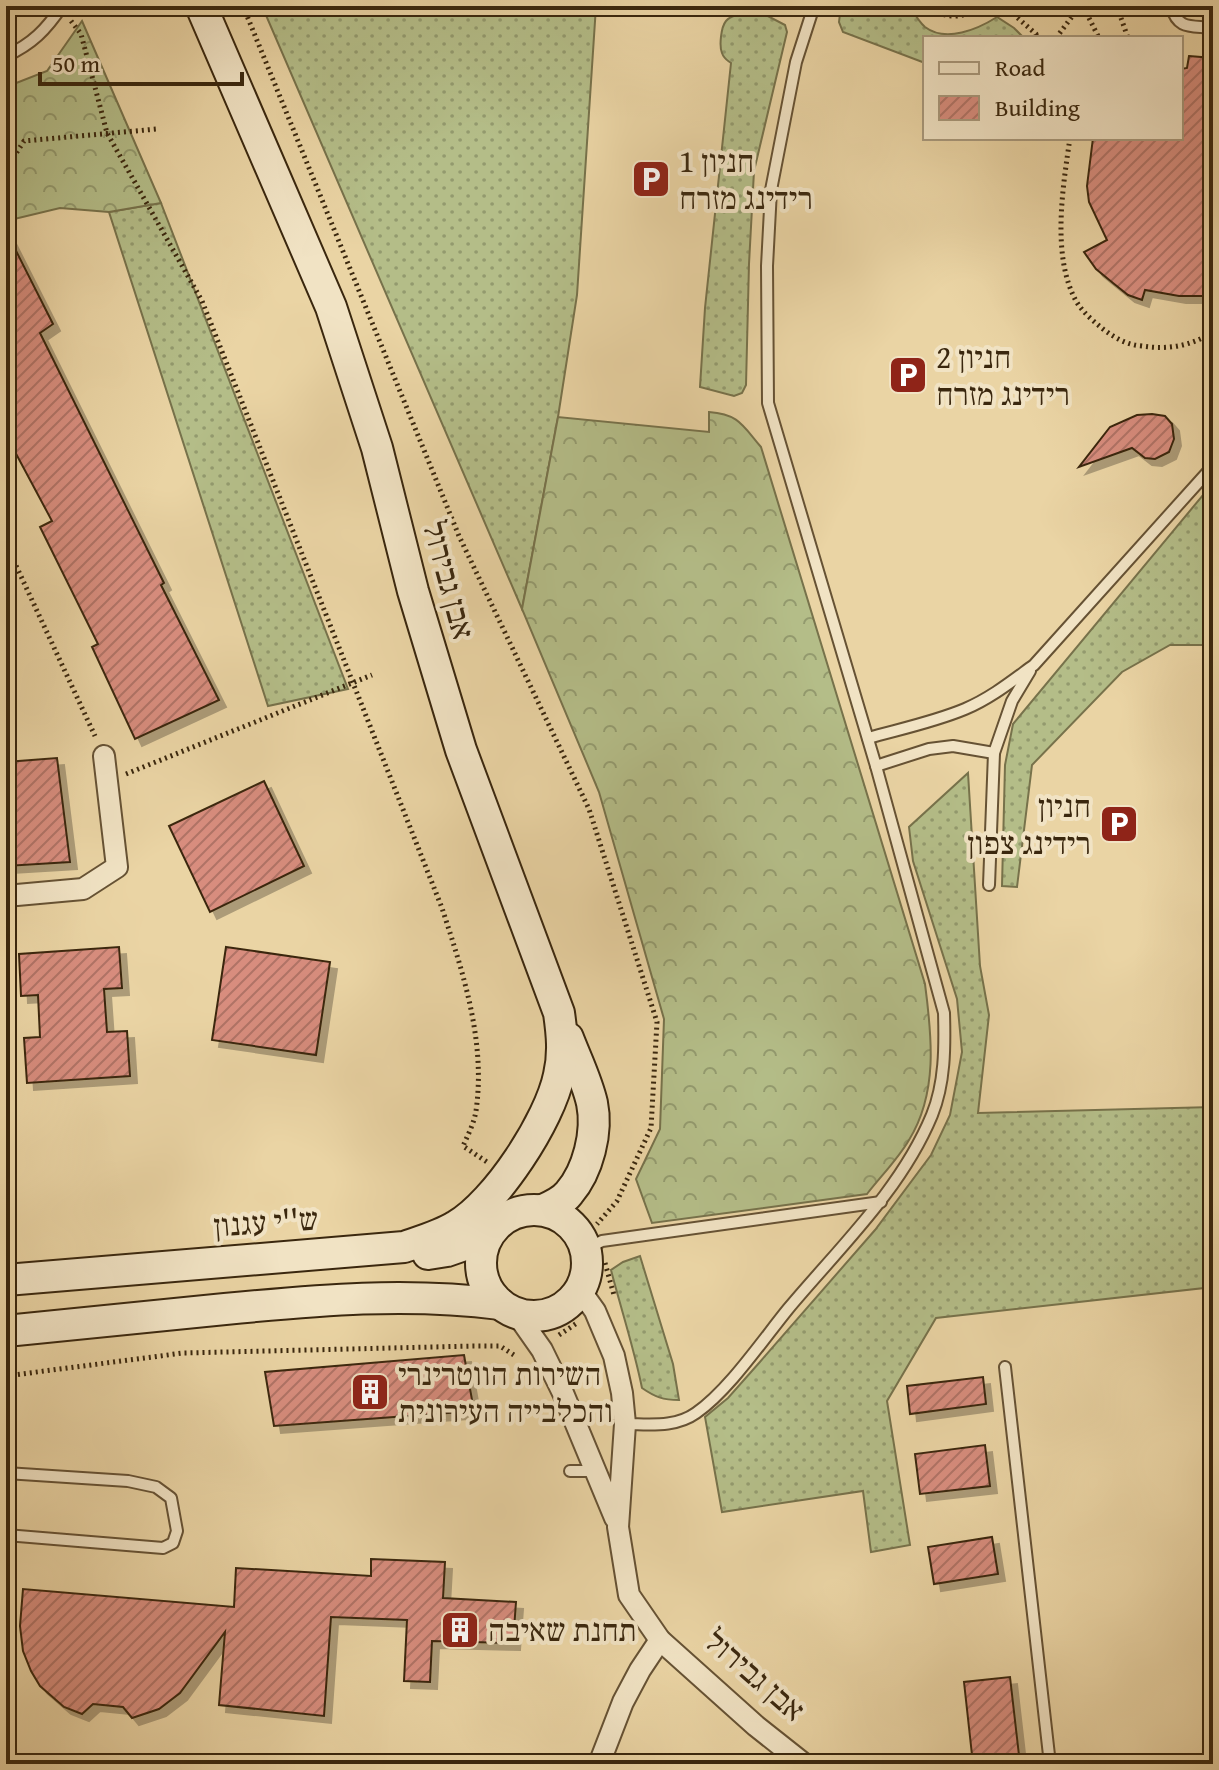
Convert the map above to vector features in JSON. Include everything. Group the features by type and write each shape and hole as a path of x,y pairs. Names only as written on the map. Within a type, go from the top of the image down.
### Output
{"main road":[{"name":"אבן גבירול","path":"201,6 331,307 377,448 413,591 461,750 559,1013 562,1062 553,1097 541,1123 507,1175"},
{"path":"543,1210 569,1194 578,1180 586,1163 593,1123 592,1104 559,1013"},
{"name":"ש''י עגנון","path":"6,1280 404,1247 455,1227 488,1199 507,1175"},
{"path":"6,1331 337,1299 405,1297 462,1299 528,1316 541,1316 564,1307 580,1290 586,1275 584,1243 569,1223 558,1216 543,1210 526,1210 510,1215 497,1224 487,1237 480,1266 483,1280 490,1294 508,1309"},
{"path":"133,1268 366,1261 447,1251 487,1237"}],"street":[{"path":"6,896 83,889 117,867 104,756"},
{"name":"אבן גבירול","path":"580,1290 595,1311 614,1356 622,1393 625,1424 618,1527 629,1595 660,1640 756,1726 804,1764"},
{"path":"508,1309 542,1350 597,1471 618,1527"},
{"name":"אבן גבירול","path":"599,1764 623,1702 660,1640"}],"lane":[{"path":"625,1424 669,1424 695,1414 722,1390 881,1202 917,1147 933,1113 942,1080 944,1013 868,738 768,403 767,266 771,190 796,62 814,6"},
{"path":"1171,6 1177,21 1185,26 1213,28"},
{"path":"6,56 27,46 50,25 62,7"},
{"path":"868,738 967,708 999,691 1033,665 1213,466"},
{"path":"989,885 994,753 1012,701 1033,665"},
{"path":"876,766 929,749 953,746 994,753"},
{"path":"587,1259 595,1244 602,1241 881,1202"},
{"path":"1005,1367 1050,1764"},
{"path":"570,1471 597,1471"},
{"path":"6,1473 128,1481 156,1487 171,1498 177,1531 173,1543 163,1548 6,1535"}],"path":[{"path":"243,6 459,536 589,809 657,1022 651,1128 617,1201"},
{"path":"928,6 941,15 953,17 964,16 980,6"},
{"path":"1004,6 1036,36"},
{"path":"62,7 81,34 107,133 202,301 442,908 461,967 476,1044 478,1083 475,1114 463,1146 507,1175"},
{"path":"1058,36 1074,14"},
{"path":"1089,18 1098,36"},
{"path":"1121,18 1127,36"},
{"path":"6,166 24,141 157,129"},
{"path":"1070,140 1061,235 1066,274 1075,300 1090,319 1129,345 1177,347 1202,340 1213,332"},
{"path":"6,544 104,756"},
{"path":"107,782 372,675"},
{"path":"6,1376 183,1353 474,1346"}],"green space":[{"path":"262,6 596,6 577,295 522,609"},
{"path":"841,6 910,6 918,20 933,32 952,34 971,30 997,17 1022,36 923,36 923,62 843,32 839,22"},
{"path":"752,13 764,14 785,25 787,32 754,171 746,385 742,393 734,396 700,387 705,308 731,63 722,53 721,37 724,24 729,19"},
{"path":"82,21 161,203 109,212 60,208 6,221 6,87 47,71"},
{"path":"161,203 348,689 268,706 109,212"},
{"path":"709,412 734,418 761,447 925,984 931,1044 929,1084 925,1103 909,1140 867,1194 652,1223 636,1179 660,1129 664,1019 599,792 522,609 558,417 709,432"},
{"path":"1213,483 1213,645 1170,645 1122,672 1032,765 1017,887 1002,886 1005,765 1013,724"},
{"path":"968,773 980,966 989,1015 978,1113 1213,1107 1213,1287 936,1318 887,1401 910,1545 871,1552 863,1491 722,1512 705,1417 728,1398 875,1230 931,1155 950,1115 962,1052 957,999 913,861 909,827"},
{"path":"640,1256 673,1364 679,1400 659,1397 642,1388 611,1270"}],"building":[{"path":"1189,56 1213,58 1213,296 1179,296 1145,290 1142,300 1128,295 1096,269 1084,252 1107,240 1089,202 1087,186 1093,140 1183,140 1183,69 1187,68"},
{"path":"6,231 53,324 40,333 219,700 135,739 92,647 98,644 40,527 52,521 6,435"},
{"path":"1137,415 1165,416 1172,424 1174,439 1169,452 1155,459 1145,458 1132,448 1079,467 1110,427"},
{"path":"57,758 70,862 6,866 6,762"},
{"path":"264,781 304,866 210,912 169,826"},
{"path":"119,947 122,988 104,989 107,1032 127,1031 130,1076 27,1083 24,1038 40,1037 38,995 21,996 19,954"},
{"path":"226,947 330,962 316,1055 212,1040"},
{"name":"השירות הווטרינרי והכלבייה העירונית","path":"464,1355 474,1411 274,1426 265,1372"},
{"path":"983,1377 986,1404 910,1414 907,1386"},
{"path":"985,1445 990,1486 920,1494 915,1454"},
{"path":"992,1537 998,1574 934,1584 928,1547"},
{"path":"371,1559 445,1562 443,1598 516,1602 513,1643 432,1641 430,1682 404,1681 407,1620 331,1617 324,1716 219,1705 225,1632 180,1693 159,1709 132,1718 123,1707 93,1704 82,1714 64,1707 40,1686 23,1651 20,1626 23,1589 234,1607 236,1568 371,1576"},
{"path":"1010,1677 1020,1764 973,1764 964,1682"}],"place":[{"name":"1 חניון רידינג מזרח","path":"651,179"},
{"name":"2 חניון רידינג מזרח","path":"908,375"},
{"name":"חניון רידינג צפון","path":"1119,824"},
{"name":"השירות הווטרינרי והכלבייה העירונית","path":"370,1392"},
{"name":"תחנת שאיבה","path":"460,1630"}]}
